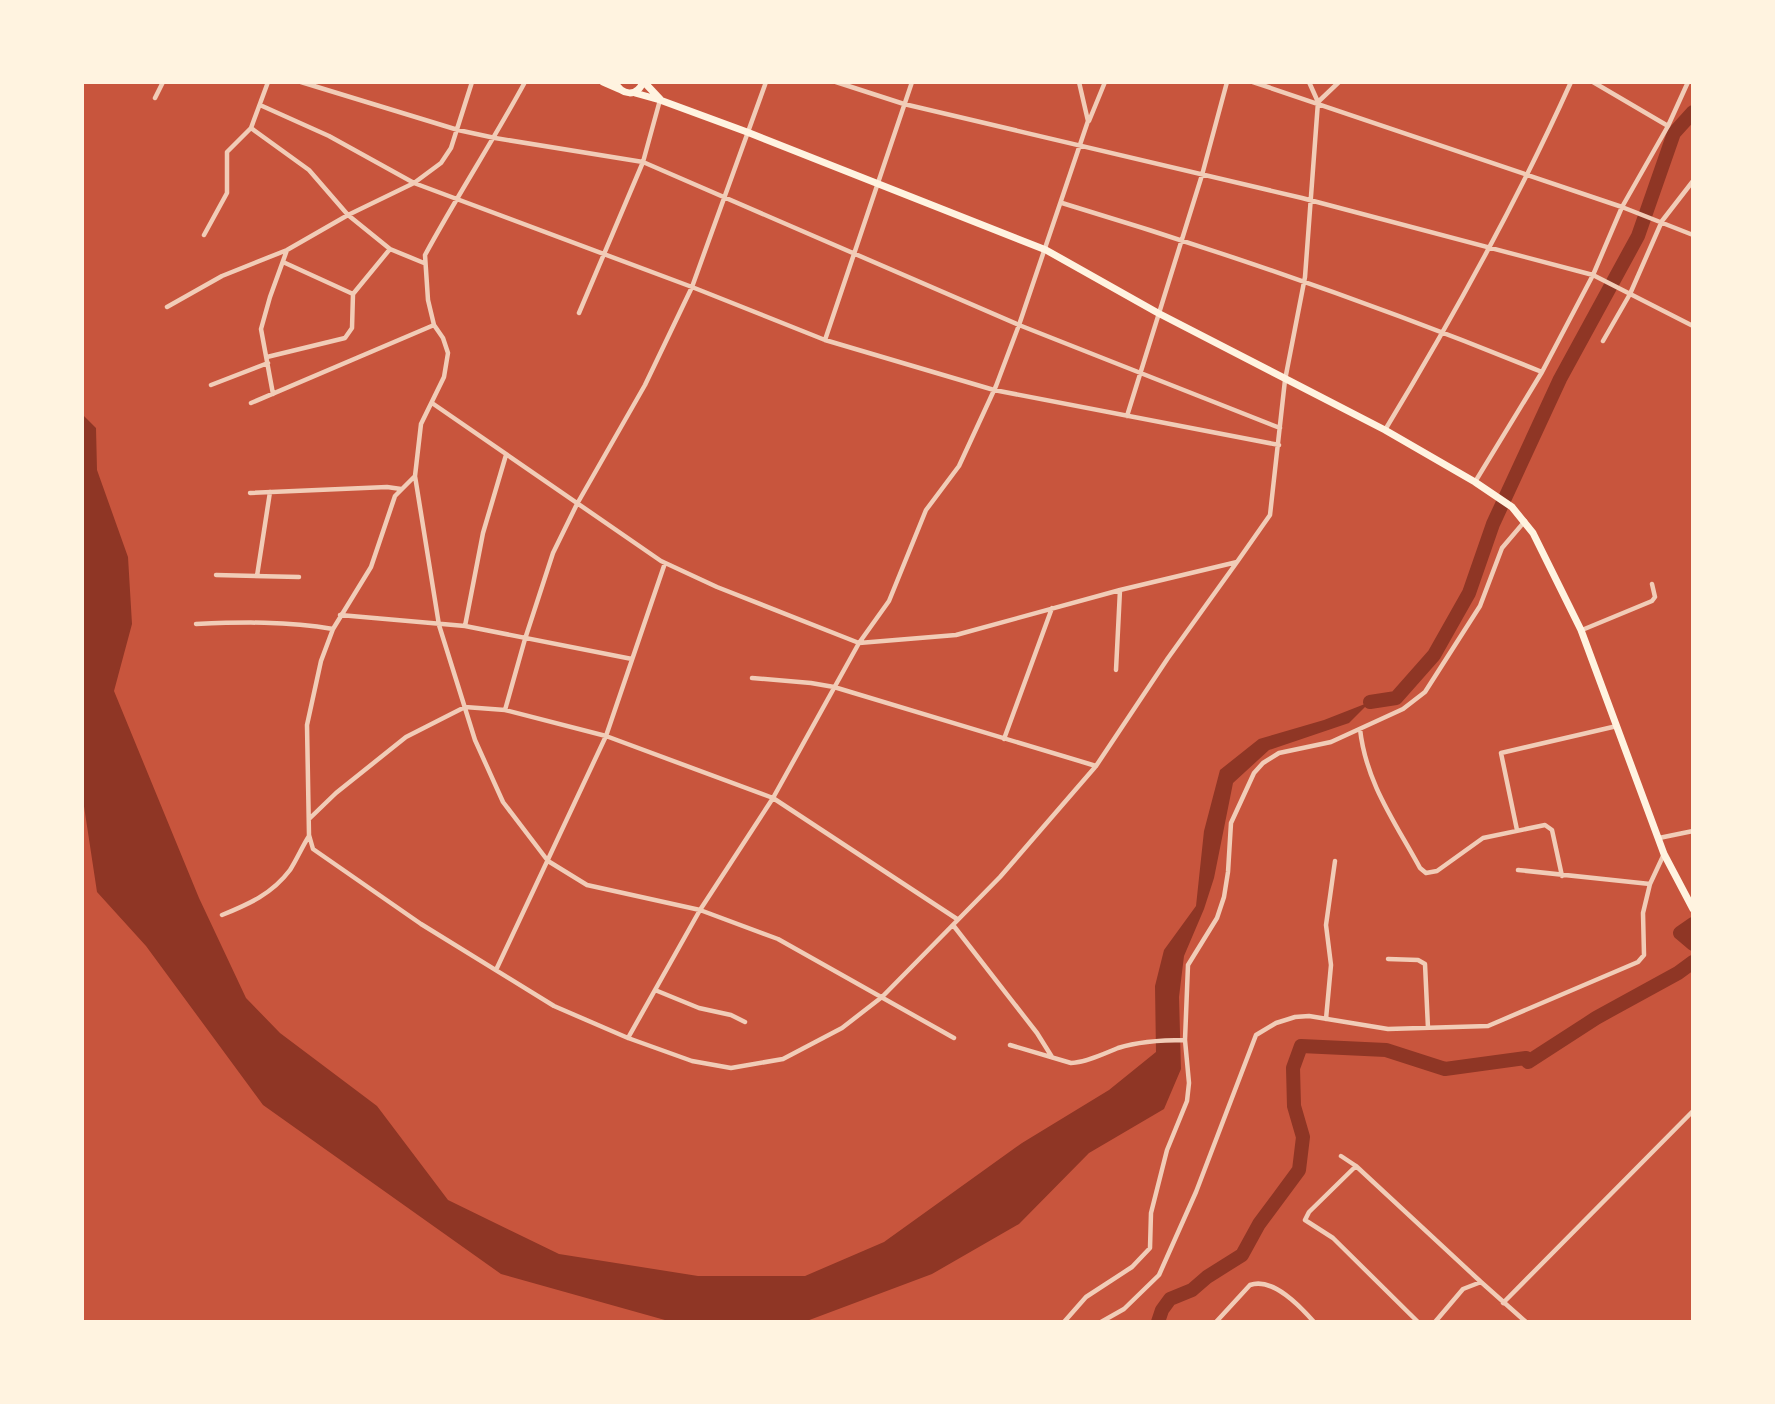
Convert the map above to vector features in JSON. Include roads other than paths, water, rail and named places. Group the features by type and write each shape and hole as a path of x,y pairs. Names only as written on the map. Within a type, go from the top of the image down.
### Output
{"main road":[{"path":"603,82 617,86 626,94 635,93 660,100 747,132 1046,250 1158,313 1385,430 1475,482 1512,507 1533,533 1581,631 1664,854 1693,909"},
{"path":"635,93 643,82 660,100"}],"street":[{"path":"155,98 163,82"},
{"path":"204,235 227,192 227,152 251,128 268,82"},
{"path":"301,82 458,130 643,162 1019,325 1280,428"},
{"path":"167,307 222,276 287,250 348,215 414,183 441,163 451,148 472,82"},
{"path":"525,82 495,138 455,199 425,255 424,264 434,325 443,338 448,353 444,377 421,424 415,477 439,625 475,740 503,802 548,861 587,885 700,910 778,939 954,1038"},
{"path":"505,710 553,553 577,504 645,385 692,287 766,82"},
{"path":"836,82 904,104 1310,200 1593,275 1693,327"},
{"path":"825,340 912,82"},
{"path":"1079,82 1088,121"},
{"path":"628,1038 700,910 773,798 859,643 889,601 926,510 959,466 994,390 1019,325 1088,121 1105,82"},
{"path":"1127,416 1183,240 1227,82"},
{"path":"1253,82 1622,207 1693,234"},
{"path":"415,477 395,496 370,567 340,615 321,661 307,725 309,835 313,849 421,924 554,1006 628,1038 692,1061 731,1068 783,1059 842,1028 882,997 1000,877 1096,766 1168,658 1270,515 1285,380 1304,281 1318,102 1309,82"},
{"path":"1318,102 1339,82"},
{"path":"1385,430 1444,332 1490,248 1529,175 1571,82"},
{"path":"1594,82 1668,127"},
{"path":"1475,482 1542,372 1593,275 1622,207 1668,127 1688,82"},
{"path":"579,313 606,255 643,162 660,100"},
{"path":"260,105 328,136 414,183 825,340 994,390 1279,444"},
{"path":"251,128 309,170 348,215 390,249 424,264"},
{"path":"1603,341 1630,294 1662,221 1693,181"},
{"path":"1062,203 1304,281 1444,332 1542,372"},
{"path":"211,385 267,360 345,338 352,328 353,293 390,249"},
{"path":"273,394 261,329 287,250"},
{"path":"283,262 353,293"},
{"path":"251,403 434,325"},
{"path":"432,402 665,563 717,587 859,643 956,635 1120,590 1237,562"},
{"path":"465,626 482,533 506,455"},
{"path":"250,493 387,487 402,489"},
{"path":"257,576 270,492"},
{"path":"1065,1322 1086,1297 1132,1267 1150,1248 1152,1213 1167,1150 1187,1101 1189,1083 1183,1040 1188,965 1217,918 1228,872 1230,823 1254,773 1263,763 1279,753 1331,741 1360,729 1403,709 1425,692 1480,606 1502,548 1525,521"},
{"path":"496,970 606,736 665,563"},
{"path":"216,575 299,577"},
{"path":"1581,631 1652,601 1655,597 1652,584"},
{"path":"1116,670 1120,590"},
{"path":"1004,738 1052,608"},
{"path":"340,615 465,626 632,659"},
{"path":"196,624 252,621 304,624 333,629"},
{"path":"752,678 834,687 1096,766"},
{"path":"309,819 336,793 406,737 465,706 505,710 606,736 773,798 957,919"},
{"path":"1517,830 1501,753 1618,726"},
{"path":"1360,729 1363,755 1377,790 1420,868 1426,873 1437,871 1483,838 1550,826 1562,876"},
{"path":"1659,838 1693,831"},
{"path":"222,915 258,900 274,889 291,869 309,835"},
{"path":"1101,1322 1124,1309 1159,1275 1196,1192 1256,1035 1276,1023 1294,1017 1309,1016 1388,1028 1488,1026 1638,962 1644,955 1643,913 1650,884 1664,854"},
{"path":"1325,1019 1331,965 1326,925 1335,861"},
{"path":"1518,870 1650,884"},
{"path":"953,925 1037,1033 1052,1058"},
{"path":"1388,959 1418,960 1425,964 1429,1028"},
{"path":"655,990 699,1008 745,1022"},
{"path":"1010,1045 1071,1063 1154,1040 1183,1040"},
{"path":"1503,1303 1693,1111"},
{"path":"1340,1156 1356,1166 1525,1322"},
{"path":"1356,1166 1309,1212 1305,1220 1333,1238 1418,1322"},
{"path":"1435,1322 1463,1289 1481,1282"},
{"path":"1216,1322 1250,1285 1256,1283 1264,1284 1292,1298 1314,1322"}],"waterway":[{"path":"1370,702 1396,698 1434,655 1469,593 1493,524 1560,379 1638,236 1674,133 1693,112"},
{"path":"1693,924 1680,933 1693,944"},
{"path":"1158,1322 1170,1299 1192,1290 1242,1255 1259,1224 1299,1170 1303,1137 1294,1106 1293,1068 1301,1046 1386,1050 1445,1069 1526,1058 1528,1062 1596,1018 1693,962"}]}
